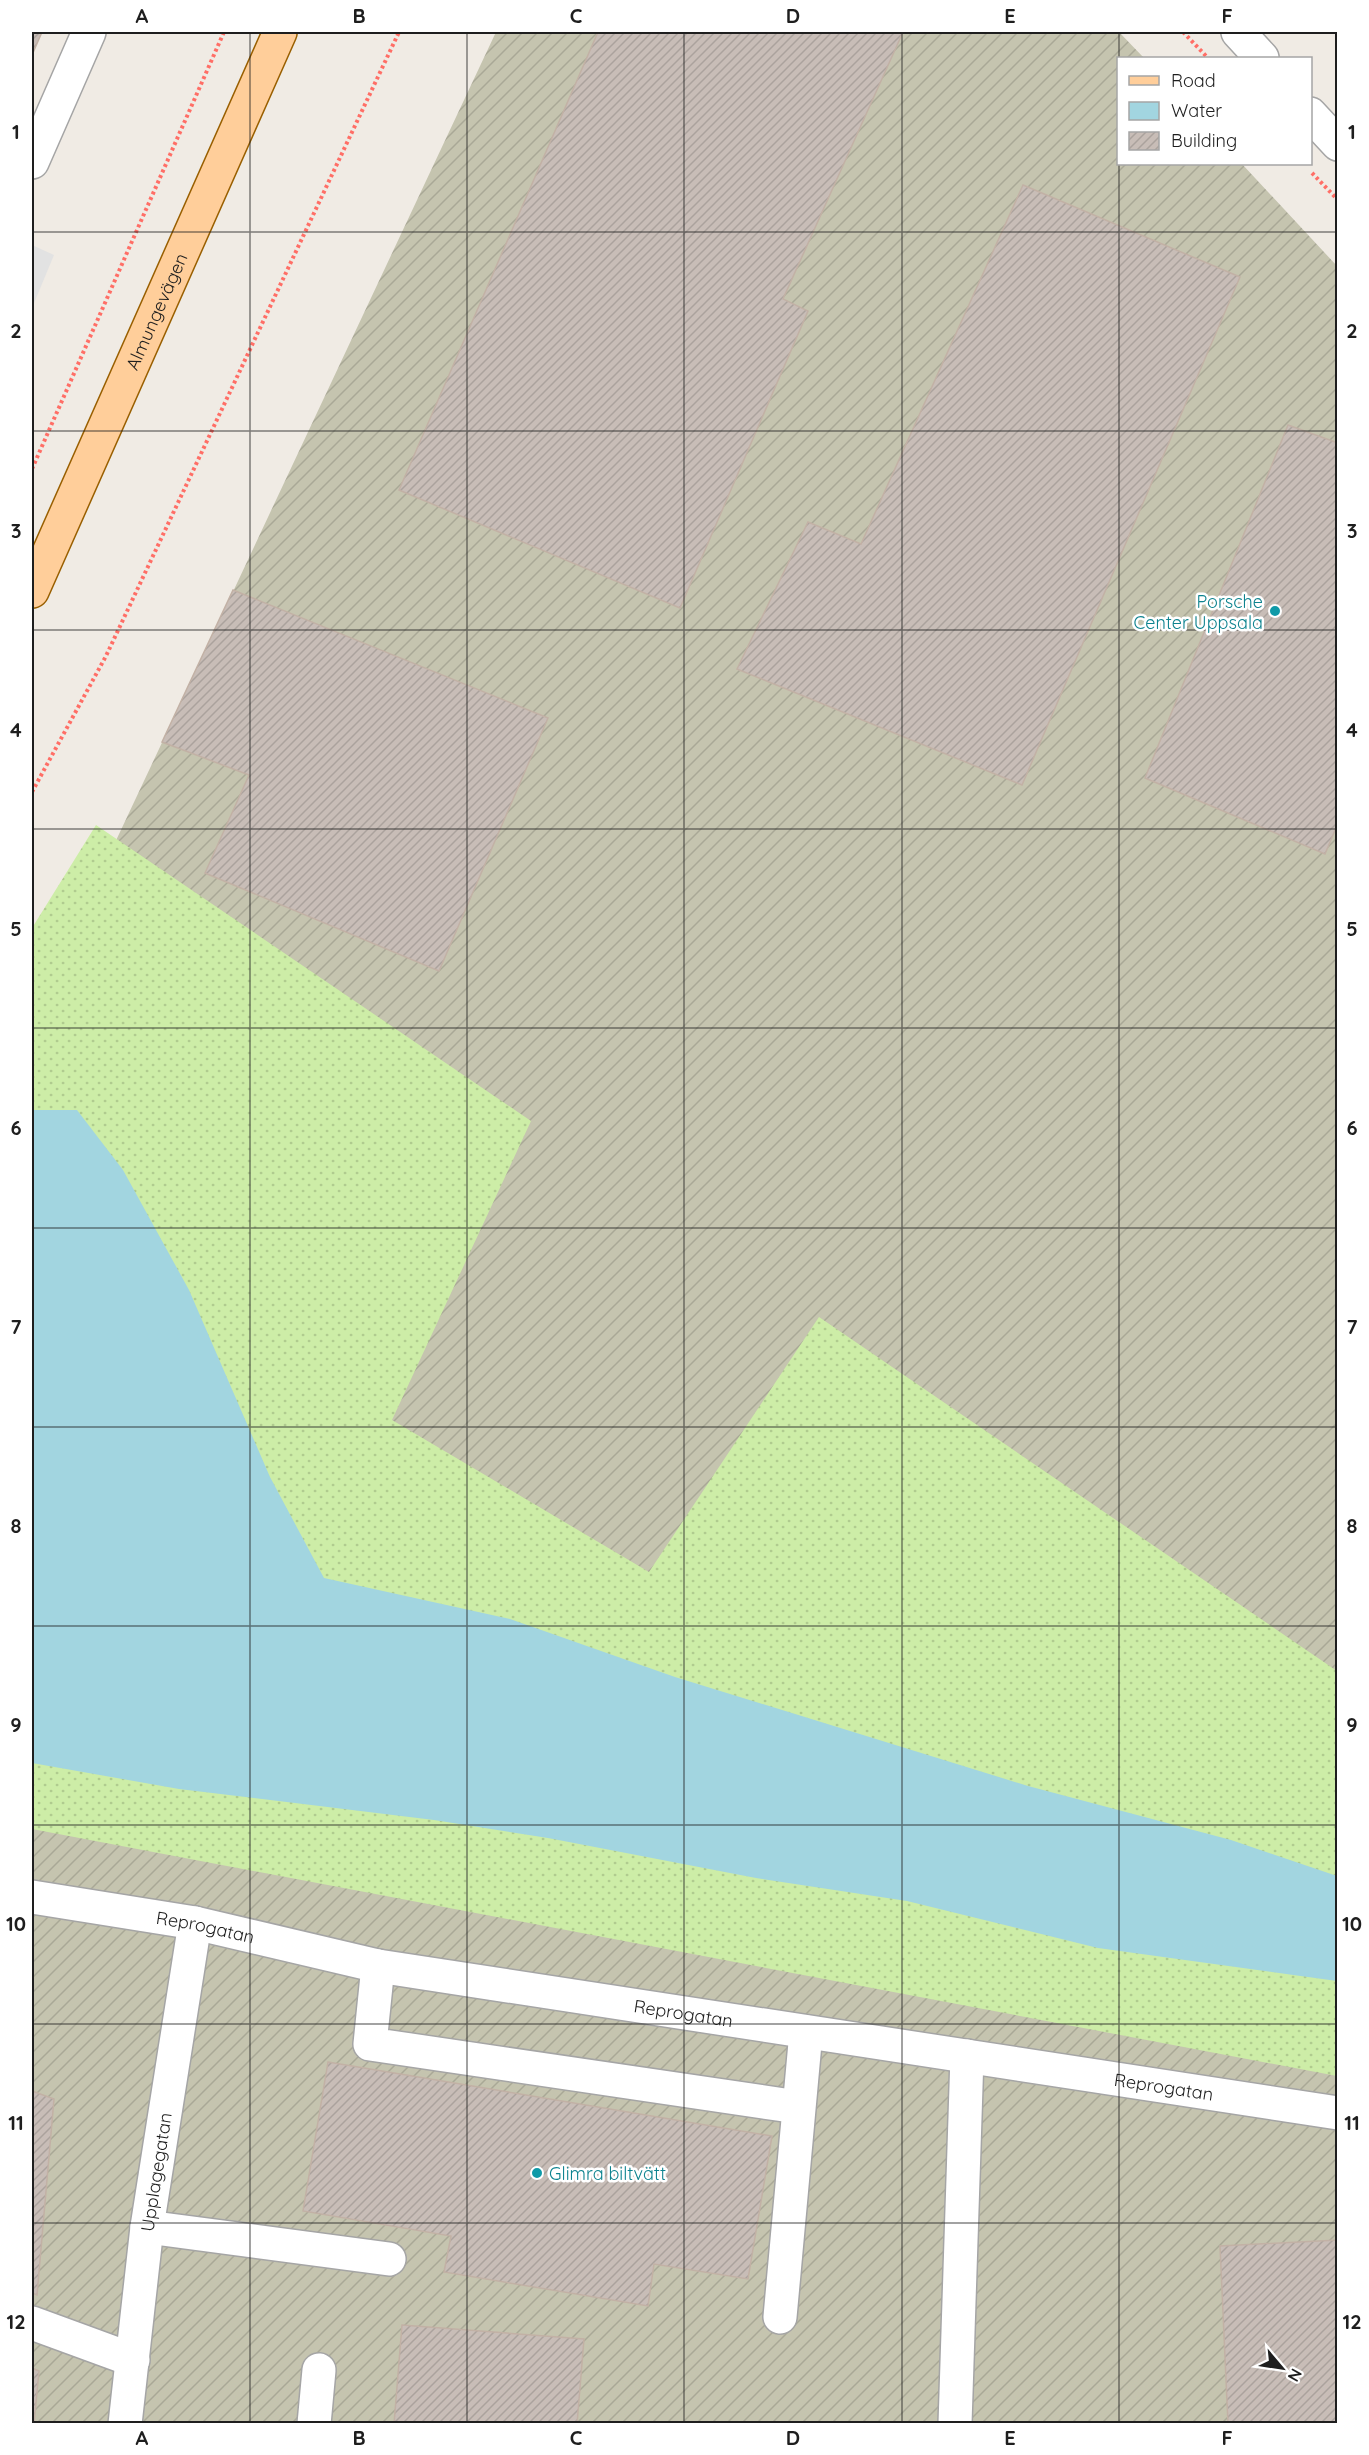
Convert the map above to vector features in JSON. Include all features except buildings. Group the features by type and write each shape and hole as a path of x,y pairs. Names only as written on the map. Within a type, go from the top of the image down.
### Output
{"main road":[{"name":"Almungevägen","path":"32,591 280,32"}],"street":[{"path":"32,162 88,32"},
{"path":"1238,32 1261,57"},
{"path":"1312,115 1338,144"},
{"name":"Reprogatan","path":"32,1897 195,1923 378,1966 1338,2113"},
{"name":"Upplagegatan","path":"125,2424 147,2227 195,1923"},
{"path":"378,1966 370,2044 798,2108"},
{"path":"780,2317 806,2032"},
{"path":"955,2424 967,2056"},
{"path":"147,2227 389,2259"},
{"path":"32,2323 133,2360"},
{"path":"314,2424 319,2370"}],"path":[{"path":"32,469 224,32"},
{"path":"32,792 106,656 399,32"},
{"path":"1183,32 1207,57"},
{"path":"1311,171 1338,200"}],"shaded area":[{"path":"496,32 1119,32 1143,57 1117,57 1117,165 1243,165 1337,266 1337,2423 32,2424 32,998 65,949"},
{"path":"32,245 54,255 32,308"}],"green space":[{"path":"96,825 531,1121 392,1420 649,1572 819,1317 1337,1671 1337,2076 32,1829 32,928"}],"water":[{"path":"32,1110 77,1110 123,1170 189,1290 270,1477 324,1578 510,1619 675,1677 1028,1786 1231,1840 1337,1876 1337,1981 1098,1948 907,1901 756,1878 548,1838 434,1820 179,1789 32,1763"}],"place":[{"name":"Porsche Center Uppsala","path":"1275,611"},
{"name":"Glimra biltvätt","path":"537,2173"}]}
